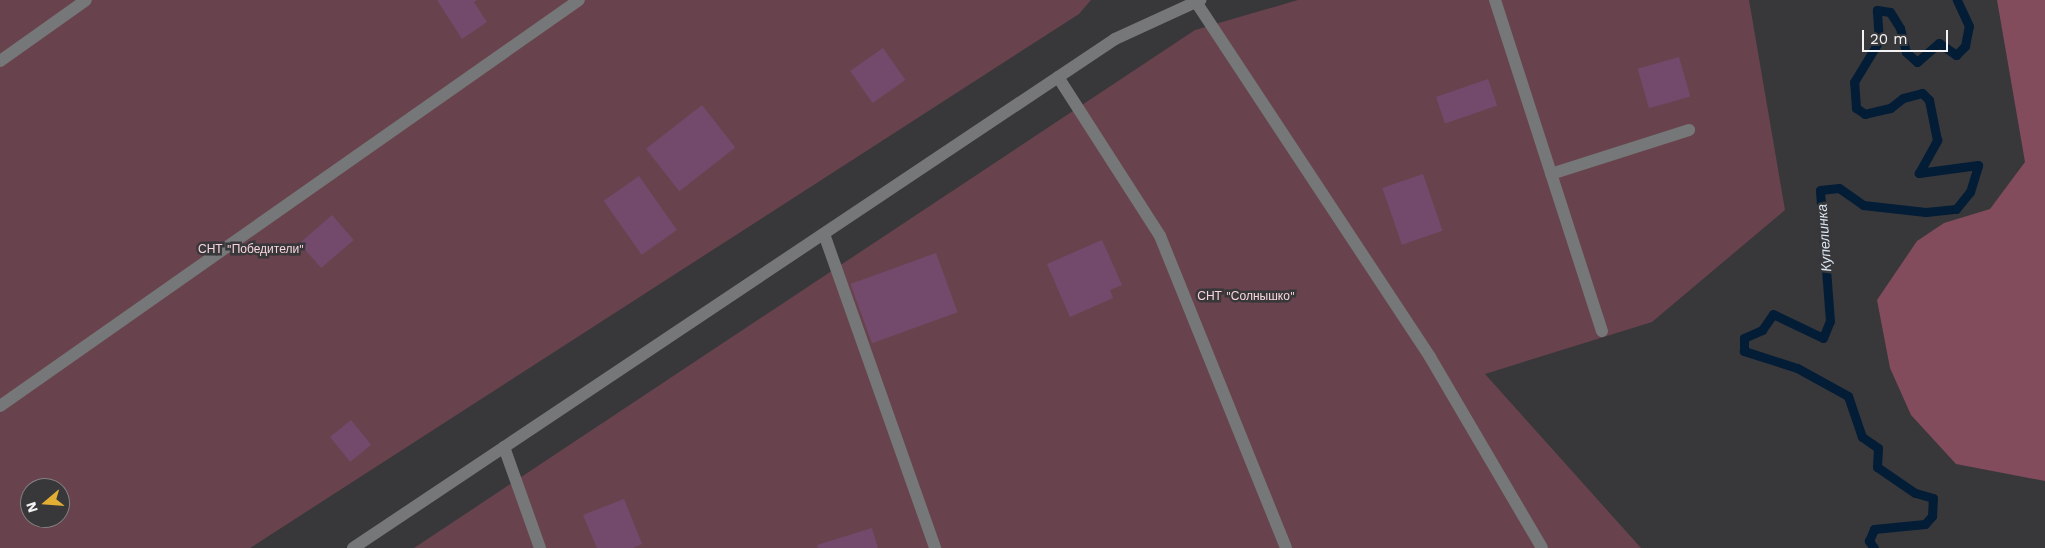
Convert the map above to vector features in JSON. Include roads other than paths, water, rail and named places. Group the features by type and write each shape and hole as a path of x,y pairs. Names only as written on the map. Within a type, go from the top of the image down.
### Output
{"street":[{"path":"0,60 86,0"},
{"path":"0,406 579,0"},
{"path":"1495,0 1602,331"},
{"path":"352,548 1115,39 1198,1 1430,357 1542,548"},
{"path":"1058,78 1160,236 1286,548"},
{"path":"1551,174 1689,130"},
{"path":"824,234 935,548"},
{"path":"504,447 540,548"}],"waterway":[{"name":"Купелинка","path":"1874,548 1869,541 1874,529 1925,524 1932,516 1933,498 1915,493 1877,467 1878,448 1862,437 1848,396 1797,368 1744,351 1744,338 1762,330 1773,314 1823,338 1830,321 1820,190 1839,188 1863,205 1926,212 1956,209 1970,192 1978,165 1919,173 1937,140 1929,100 1922,93 1903,98 1890,108 1865,114 1856,108 1854,82 1879,41 1877,10 1890,12 1900,28 1906,52 1917,62 1939,43 1956,55 1965,46 1969,26 1957,0"}],"park label":[{"name":"СНТ \"Победители\"","path":"251,250"},
{"name":"СНТ \"Солнышко\"","path":"1246,297"}]}
